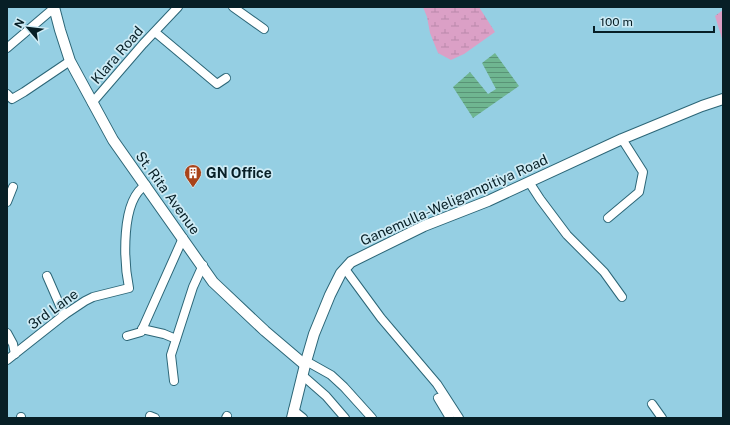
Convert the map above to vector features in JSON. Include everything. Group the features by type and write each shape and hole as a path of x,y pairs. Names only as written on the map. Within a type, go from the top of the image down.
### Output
{"street":[{"name":"Klara Road","path":"92,103 178,7"},
{"path":"233,7 264,29"},
{"path":"7,48 54,8"},
{"name":"St. Rita Avenue","path":"54,8 70,61 113,140 203,265 213,282 265,331 305,363"},
{"path":"155,32 217,84 226,78"},
{"path":"7,94 12,99 70,61"},
{"name":"Ganemulla-Weligampitiya Road","path":"293,414 305,363 314,334 341,273 351,262 424,226 488,201 622,139 702,106 723,99"},
{"path":"608,218 639,192 644,172 622,139"},
{"path":"529,182 567,235 604,272 622,297"},
{"name":"3rd Lane","path":"7,360 64,315 93,297 129,288 125,263 128,215 137,193 146,186"},
{"path":"7,202 13,187"},
{"path":"127,336 141,332 183,238"},
{"path":"174,382 171,355 193,287 203,265"},
{"path":"345,269 381,318 437,384 459,418"},
{"path":"47,276 64,315"},
{"path":"142,329 164,334 176,339"},
{"path":"7,333 13,344 15,354"},
{"path":"305,363 331,375 372,418"},
{"path":"302,375 326,396 346,418"},
{"path":"438,398 450,418"},
{"path":"652,404 662,418"},
{"path":"293,414 303,418"}],"green space":[{"path":"423,7 479,7 495,32 464,54 451,60 438,53 430,33 427,17"},
{"path":"723,10 723,42 715,16"}],"shaded area":[{"path":"495,53 519,86 473,118 453,87 470,72 488,94 496,89 482,63"}],"place":[{"name":"GN Office","path":"193,188"}]}
